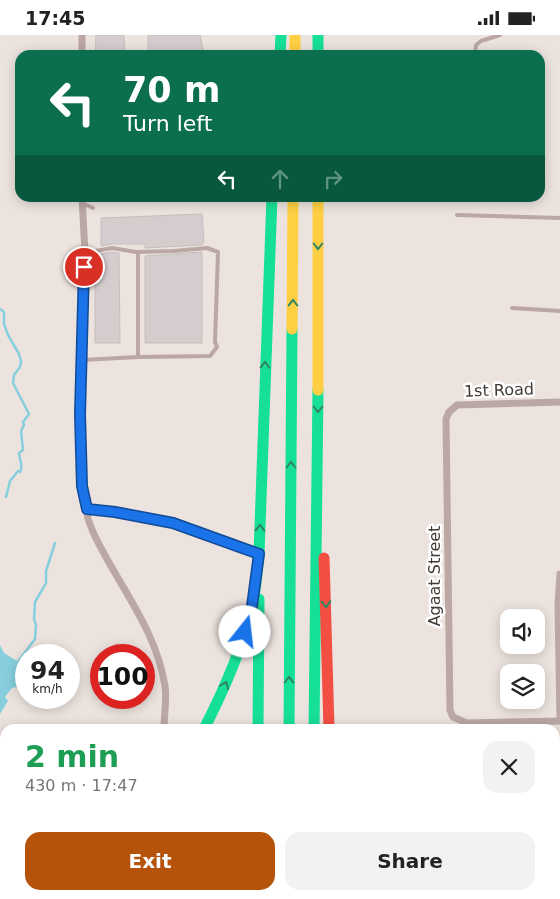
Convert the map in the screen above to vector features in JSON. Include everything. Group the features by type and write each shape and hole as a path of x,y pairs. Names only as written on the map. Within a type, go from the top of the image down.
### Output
{"highway":[{"path":"280,50 281,35"},
{"path":"295,35 295,50"},
{"path":"318,35 318,50"},
{"path":"258,724 259,554 272,202"},
{"path":"289,724 293,202"},
{"path":"314,724 318,451 318,202"},
{"path":"318,451 325,575 329,724"},
{"path":"207,724 220,698 241,645 252,606 259,554"}],"street":[{"path":"82,35 82,50"},
{"path":"82,202 85,253 80,414 82,486 88,519 98,543 139,615 153,644 165,686 164,724"},
{"name":"1st Road","path":"446,419 449,411 457,405 560,402"},
{"name":"Agaat Street","path":"446,419 448,701 450,710 453,717 467,723 560,721"},
{"path":"87,509 115,512 173,523 259,554"},
{"path":"560,574 558,605 560,721"}],"lane":[{"path":"476,50 476,45 481,41 500,35"},
{"path":"84,202 92,208"},
{"path":"457,215 560,218"},
{"path":"82,360 210,356 217,347 215,342 218,253 207,248 138,252 112,248 85,253"},
{"path":"138,252 138,357"},
{"path":"512,308 560,311"}],"water":[{"path":"0,645 4,653 15,660 15,687 12,688 5,697 8,701 0,714"}],"building":[{"path":"96,35 124,35 125,50 95,50"},
{"path":"148,35 200,35 203,50 148,50"},
{"path":"202,214 204,242 202,245 145,248 145,244 101,246 101,218"},
{"path":"112,252 119,253 120,343 95,343 95,255"},
{"path":"202,252 202,343 145,343 145,256"}],"waterway":[{"path":"0,309 4,312 4,324 21,361 20,367 14,375 13,383 29,414 23,422 24,425 21,431 23,450 19,453 21,470 10,481 6,497"},
{"path":"31,644 35,639 35,602 46,583 46,571 55,543"}],"traffic: fast":[{"path":"280,50 281,35"},
{"path":"318,35 318,50"},
{"path":"206,724 238,654 248,623 255,588 259,554 272,202"},
{"path":"289,724 292,329"},
{"path":"314,724 318,390"},
{"path":"258,724 259,599"}],"traffic: slow":[{"path":"295,35 295,50"},
{"path":"292,329 293,202"},
{"path":"318,202 318,390"}],"traffic: jam":[{"path":"324,558 329,724"}],"route":[{"path":"84,267 80,414 82,486 87,509 115,512 173,523 259,554 252,606 245,632"}]}
